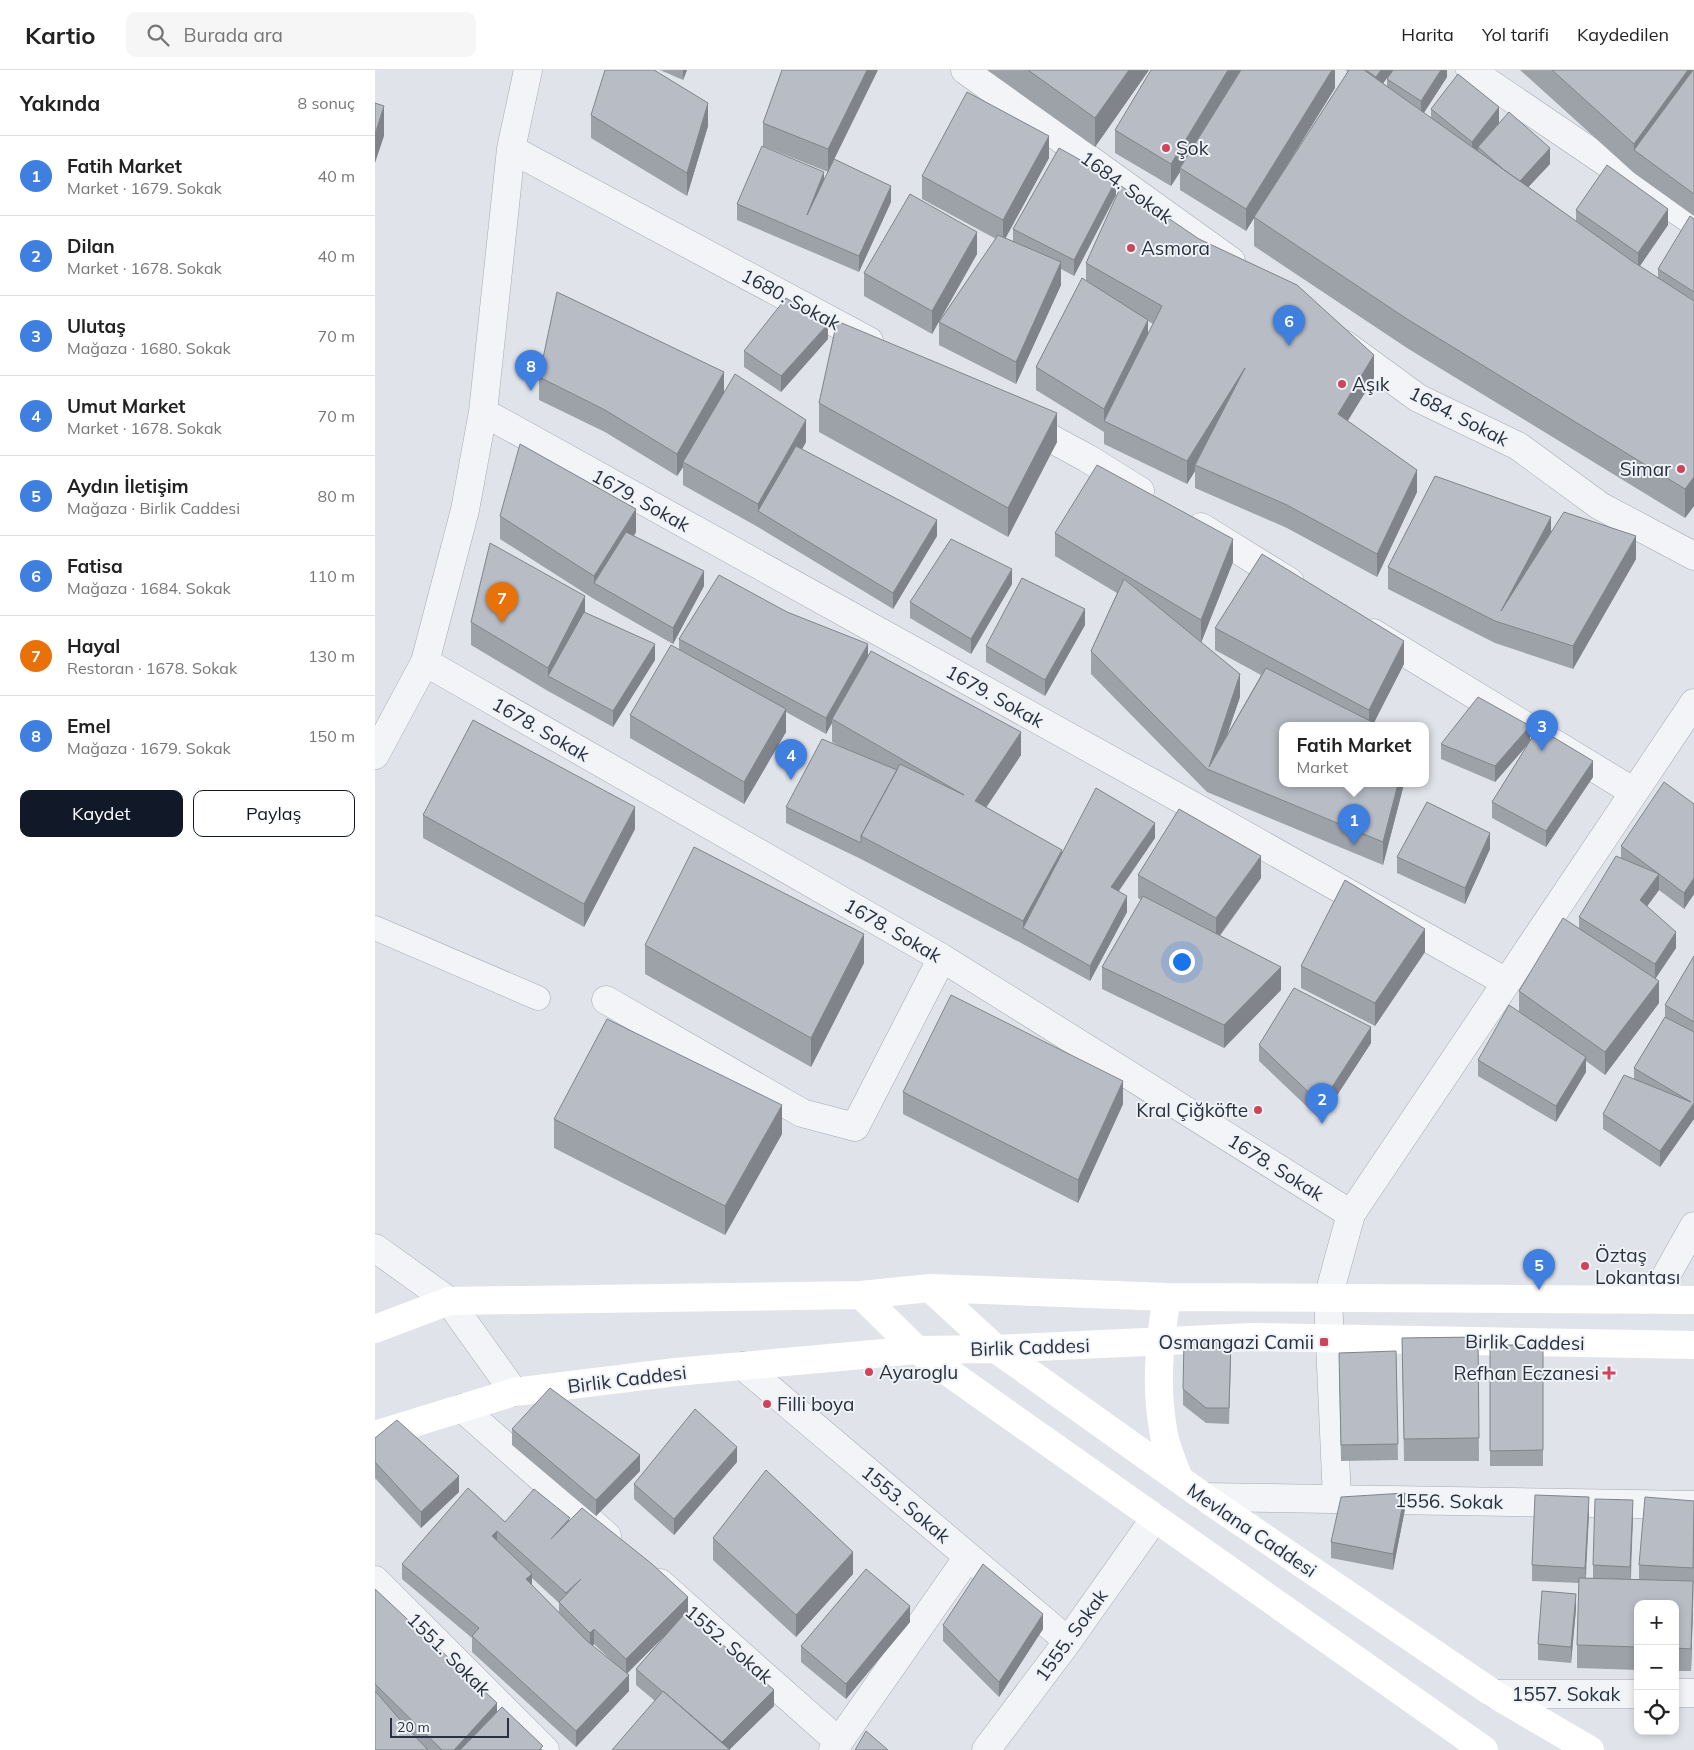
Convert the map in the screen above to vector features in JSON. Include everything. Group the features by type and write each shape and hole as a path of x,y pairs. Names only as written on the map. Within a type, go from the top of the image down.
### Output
{"main road":[{"path":"375,1329 449,1301 861,1295 931,1288 1167,1297 1694,1300"},
{"name":"Mevlana Caddesi","path":"931,1288 996,1349 1179,1479 1494,1694 1589,1750"},
{"path":"861,1295 917,1350 1484,1750"},
{"path":"1167,1297 1160,1342 1158,1388 1164,1436 1179,1479"},
{"name":"Birlik Caddesi","path":"375,1433 514,1392 743,1366 917,1350 996,1349 1252,1337 1694,1346"}],"street":[{"path":"375,754 425,662 465,510 483,412 511,149 528,70"},
{"name":"1684. Sokak","path":"965,70 1248,273"},
{"path":"1470,70 1694,222"},
{"name":"1680. Sokak","path":"511,149 895,355"},
{"name":"1684. Sokak","path":"1323,328 1418,398 1518,446 1600,506 1694,556"},
{"path":"1000,411 1087,458 1314,597"},
{"name":"1679. Sokak","path":"483,412 1146,779 1506,982"},
{"path":"1348,617 1634,792"},
{"name":"1678. Sokak","path":"425,662 941,958 1351,1214"},
{"path":"1337,1499 1328,1298 1351,1214 1694,703"},
{"path":"606,1000 802,1113 855,1128 941,958"},
{"path":"1653,1299 1694,1226"},
{"path":"375,1248 449,1301 514,1392"},
{"name":"1553. Sokak","path":"743,1366 1068,1641"},
{"name":"1552. Sokak","path":"462,1408 632,1558 837,1746"},
{"name":"1556. Sokak","path":"1204,1496 1694,1505"},
{"name":"1555. Sokak","path":"986,1750 1068,1641 1155,1518"},
{"path":"837,1746 968,1557"},
{"name":"1551. Sokak","path":"375,1580 545,1750"},
{"path":"1679,1694 1694,1693"},
{"name":"1557. Sokak","path":"1494,1694 1634,1694"}],"lane":[{"path":"375,928 538,998"}],"building":[{"path":"605,70 654,70 708,103 687,173 591,115"},
{"path":"782,70 867,70 828,149 763,123"},
{"path":"1028,70 1129,70 1095,118"},
{"path":"1151,70 1228,70 1171,164 1115,130"},
{"path":"1241,70 1332,70 1246,209 1180,168"},
{"path":"1349,70 1364,70 1632,261 1694,301 1694,477 1685,489 1407,319 1254,217"},
{"path":"1366,70 1381,70 1376,77"},
{"path":"1393,70 1441,70 1421,101 1387,79"},
{"path":"1552,70 1688,70 1634,144"},
{"path":"1694,70 1694,194 1634,150"},
{"path":"1458,74 1499,107 1472,142 1431,109"},
{"path":"967,92 1049,136 1003,220 922,176"},
{"path":"375,103 384,106 375,134"},
{"path":"1509,112 1550,148 1520,181 1504,170 1478,147"},
{"path":"762,146 824,172 807,215 834,159 891,186 859,256 737,204"},
{"path":"1059,148 1116,180 1074,260 1013,229"},
{"path":"1607,165 1668,209 1638,253 1576,210"},
{"path":"1121,186 1199,239 1297,285 1374,355 1338,414 1417,470 1377,554 1287,505 1195,465 1245,368 1187,461 1104,421 1162,306 1086,263"},
{"path":"910,194 977,232 932,311 864,273"},
{"path":"1690,216 1694,219 1694,292 1658,269"},
{"path":"998,235 1061,262 1016,362 939,322"},
{"path":"1082,278 1148,320 1104,409 1036,367"},
{"path":"557,292 724,372 677,454 605,410 539,377"},
{"path":"786,298 828,324 781,376 744,351"},
{"path":"837,321 1057,413 1008,508 819,403"},
{"path":"735,374 806,420 758,504 683,462"},
{"path":"520,444 636,509 594,576 500,516"},
{"path":"796,446 937,520 893,593 758,511"},
{"path":"1097,465 1233,539 1201,620 1055,533"},
{"path":"1435,476 1551,517 1501,611 1564,512 1636,536 1573,646 1495,621 1388,567"},
{"path":"626,532 704,571 673,628 594,583"},
{"path":"951,539 1012,569 971,639 910,602"},
{"path":"490,543 585,596 548,668 471,622"},
{"path":"1262,554 1404,641 1369,710 1215,628"},
{"path":"719,575 787,612 868,644 826,718 679,639"},
{"path":"1022,578 1085,609 1045,680 986,646"},
{"path":"1124,579 1240,674 1209,767 1266,668 1372,722 1279,722 1279,787 1397,787 1383,842 1207,769 1091,651"},
{"path":"584,612 655,644 613,711 548,676"},
{"path":"671,645 786,709 744,782 630,715"},
{"path":"871,651 1021,732 975,801 1062,850 1023,921 861,836 900,764 964,795 832,719"},
{"path":"1478,697 1530,726 1495,766 1441,744"},
{"path":"473,720 635,807 584,904 423,815"},
{"path":"1538,728 1593,761 1546,831 1492,802"},
{"path":"822,739 897,770 861,836 861,843 786,807"},
{"path":"1664,782 1694,804 1694,878 1684,893 1621,846"},
{"path":"1096,788 1155,823 1111,887 1127,896 1090,966 1023,928"},
{"path":"1427,802 1490,833 1465,888 1397,857"},
{"path":"1179,809 1261,856 1216,918 1138,875"},
{"path":"694,847 864,934 811,1038 645,945"},
{"path":"1616,856 1659,874 1640,900 1676,932 1655,964 1579,917"},
{"path":"1345,880 1425,929 1375,1003 1301,966"},
{"path":"1143,896 1281,967 1224,1025 1102,967"},
{"path":"1563,918 1659,981 1605,1052 1519,991"},
{"path":"1694,956 1694,1022 1665,1005"},
{"path":"1294,988 1371,1027 1321,1104 1259,1045"},
{"path":"951,995 1123,1081 1078,1180 903,1092"},
{"path":"1509,1005 1586,1057 1556,1106 1478,1060"},
{"path":"1665,1017 1694,1032 1694,1103 1660,1151 1603,1114 1624,1075 1691,1102 1634,1068"},
{"path":"607,1019 782,1105 725,1206 554,1119"},
{"path":"1478,1337 1479,1438 1404,1439 1402,1338"},
{"path":"1184,1339 1231,1340 1229,1408 1206,1408 1183,1389"},
{"path":"1490,1345 1543,1345 1543,1450 1490,1451"},
{"path":"1396,1351 1398,1444 1341,1445 1339,1353"},
{"path":"550,1388 640,1455 596,1500 512,1429"},
{"path":"695,1409 737,1447 674,1519 634,1484"},
{"path":"397,1420 459,1476 421,1512 375,1462 375,1438"},
{"path":"766,1470 853,1552 796,1615 713,1538"},
{"path":"468,1488 505,1522 534,1489 570,1518 551,1539 582,1508 652,1564 688,1597 626,1659 594,1629 590,1633 559,1602 581,1579 566,1593 497,1531 492,1536 532,1574 526,1579 587,1641 629,1675 576,1731 472,1636 479,1628 402,1564"},
{"path":"1405,1493 1393,1554 1331,1542 1341,1497"},
{"path":"1535,1495 1589,1497 1585,1568 1532,1565"},
{"path":"1645,1497 1694,1501 1693,1568 1639,1565"},
{"path":"1595,1499 1633,1500 1630,1567 1593,1565"},
{"path":"983,1564 1043,1614 999,1682 943,1625"},
{"path":"866,1569 910,1606 846,1684 801,1646"},
{"path":"1579,1578 1693,1581 1691,1649 1679,1648 1679,1600 1634,1600 1634,1647 1577,1645"},
{"path":"375,1589 497,1703 454,1750 442,1750 375,1684"},
{"path":"1542,1591 1576,1594 1571,1647 1538,1644"},
{"path":"686,1612 774,1690 722,1742 636,1669"},
{"path":"375,1691 409,1730 428,1750 375,1750"},
{"path":"663,1691 730,1750 612,1750"},
{"path":"502,1707 543,1746 539,1750 460,1750"},
{"path":"866,1731 888,1750 855,1750"}],"place":[{"name":"Şok","path":"1166,148"},
{"name":"Asmora","path":"1131,248"},
{"name":"Fatisa","path":"1289,346"},
{"name":"Aşık","path":"1342,384"},
{"name":"Emel","path":"531,391"},
{"name":"Simar","path":"1681,469"},
{"name":"Hayal","path":"502,623"},
{"name":"Ulutaş","path":"1542,751"},
{"name":"Umut Market","path":"791,780"},
{"name":"Fatih Market","path":"1354,845"},
{"name":"Kral Çiğköfte","path":"1258,1110"},
{"name":"Dilan","path":"1322,1124"},
{"name":"Öztaş Lokantası","path":"1585,1266"},
{"name":"Aydın İletişim","path":"1539,1290"},
{"name":"Osmangazi Camii","path":"1324,1342"},
{"name":"Ayaroglu","path":"869,1372"},
{"name":"Refhan Eczanesi","path":"1609,1373"},
{"name":"Filli boya","path":"767,1404"}]}
